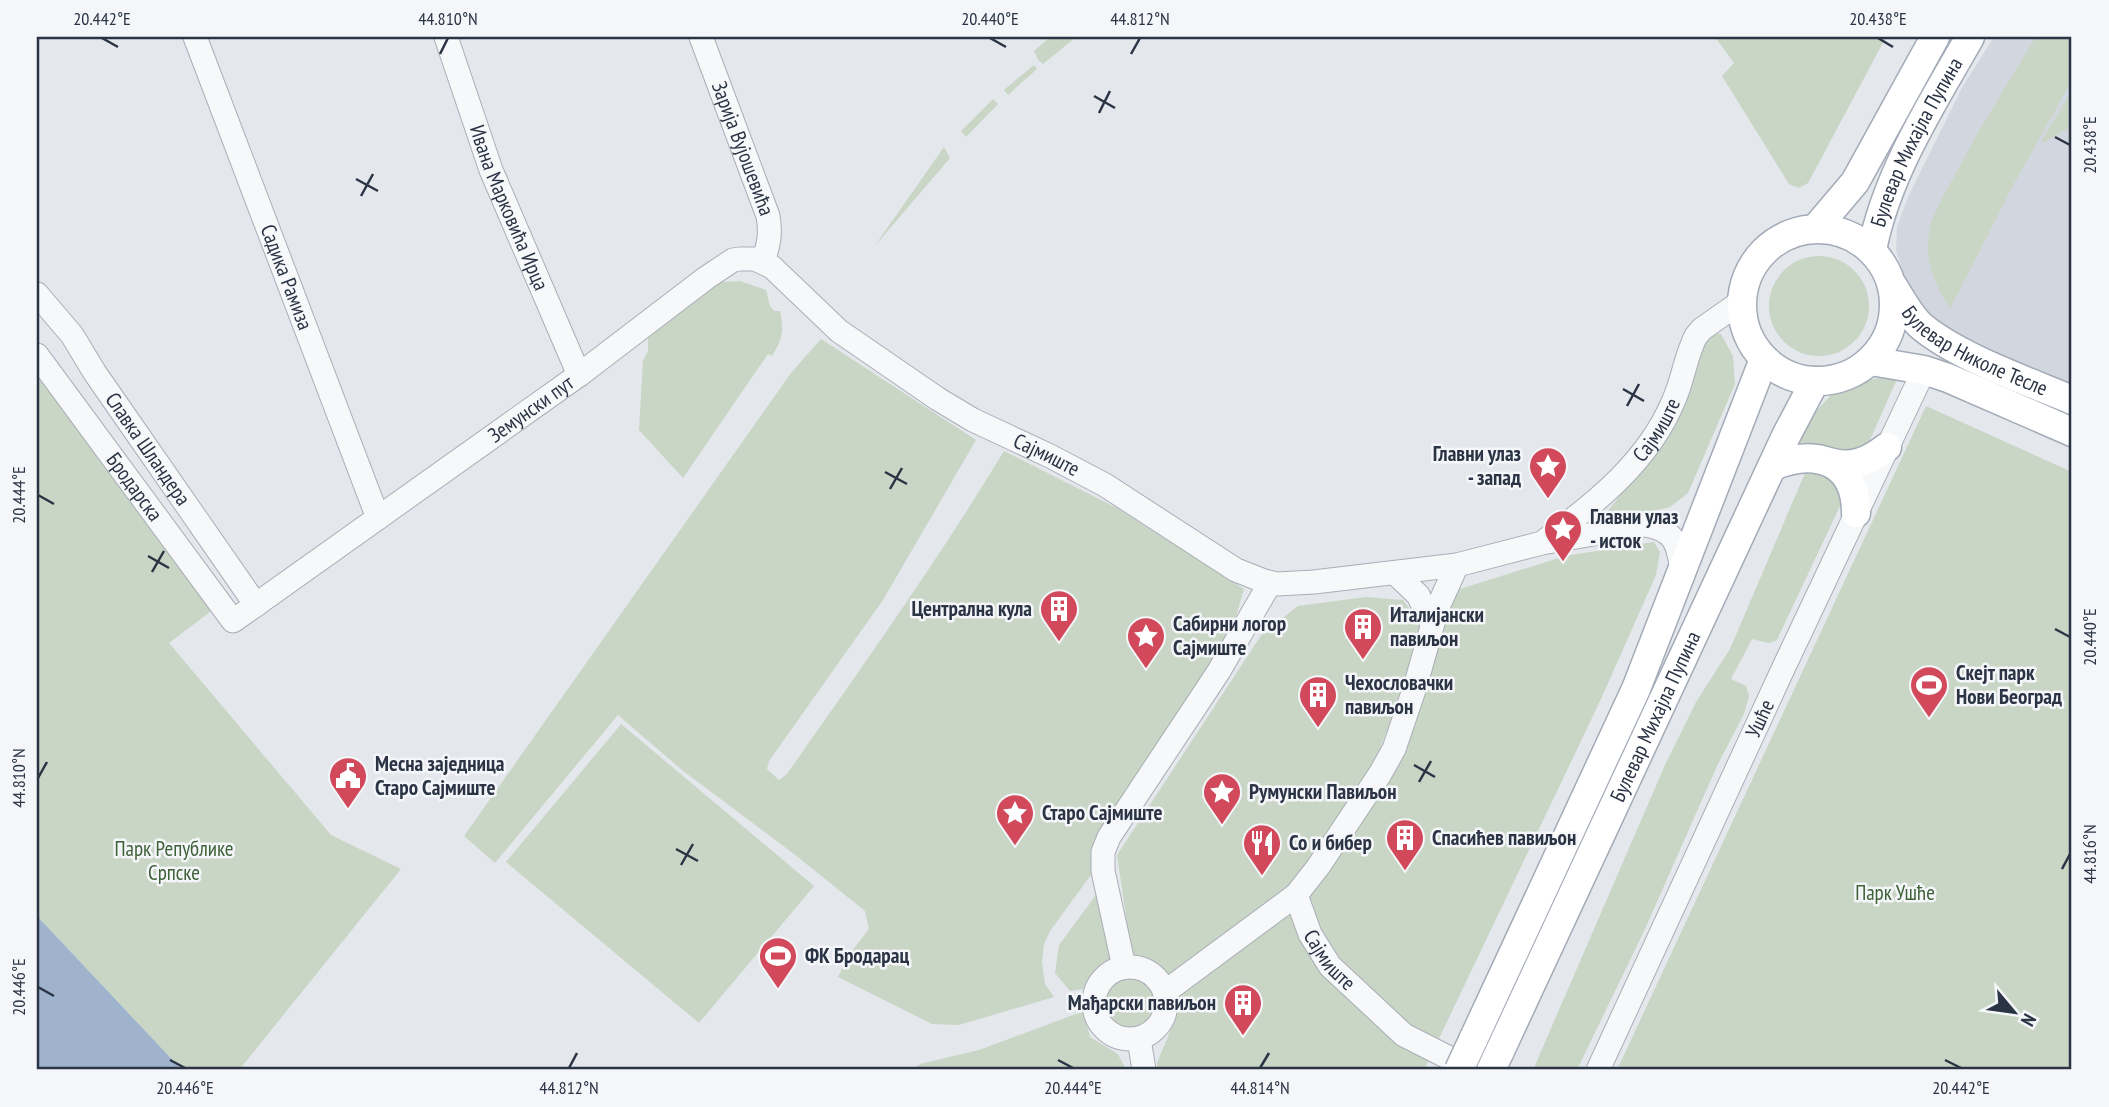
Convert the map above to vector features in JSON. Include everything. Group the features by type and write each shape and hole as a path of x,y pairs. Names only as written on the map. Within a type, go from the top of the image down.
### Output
{"main road":[{"name":"Булевар Михајла Пупина","path":"1815,228 1855,182 1935,37"},
{"name":"Булевар Михајла Пупина","path":"1872,250 1885,201 1896,174 1970,37"},
{"name":"Булевар Михајла Пупина","path":"1459,1070 1636,689 1764,359 1747,332 1742,301 1743,289 1752,267 1767,247 1789,234 1815,228 1840,231 1872,250 1881,260 1895,298 1892,326 1871,361"},
{"name":"Булевар Николе Тесле","path":"1892,285 1919,324 1936,336 1961,351 2072,400"},
{"path":"1764,359 1782,372 1815,381 1845,376 1871,361"},
{"name":"Булевар Николе Тесле","path":"1871,361 1924,370 1948,378 2072,432"},
{"name":"Булевар Михајла Пупина","path":"1498,1064 1773,466 1815,381"},
{"path":"1773,466 1797,458 1819,459 1840,466 1854,465 1888,447"},
{"path":"1829,462 1838,467 1851,484 1856,513"}],"street":[{"name":"Садика Рамиза","path":"195,37 378,518"},
{"name":"Ивана Марковића Ирца","path":"446,37 491,170 579,375"},
{"name":"Зарија Вујошевића","path":"701,37 768,216 771,229 763,261"},
{"name":"Земунски пут","path":"233,621 579,375 727,264 747,258 763,261"},
{"name":"Сајмиште","path":"763,261 858,345 972,420 1105,485 1236,570 1270,583 1396,574 1457,565 1542,543 1645,525 1669,534 1676,542 1682,571"},
{"name":"Славка Шландера","path":"37,294 72,335 95,373 256,606"},
{"name":"Сајмиште","path":"1542,543 1591,505 1629,469 1668,412 1696,336 1742,301"},
{"name":"Бродарска","path":"37,355 233,621"},
{"name":"Ушће","path":"1598,1070 1924,370"},
{"path":"1165,992 1296,895 1318,867 1389,760 1403,724 1432,625 1457,565"},
{"path":"1396,574 1418,595 1432,625"},
{"path":"1124,967 1103,871 1102,852 1109,837 1219,671 1270,583"},
{"name":"Сајмиште","path":"1296,895 1310,934 1324,957 1349,984 1404,1035 1473,1070"},
{"path":"1124,967 1144,970 1153,975 1165,992 1167,1002 1162,1021 1156,1029 1139,1039 1129,1040 1111,1034 1103,1028 1094,1011 1099,985 1110,973 1124,967"},
{"name":"Сајмиште","path":"1381,1012 1498,1064"},
{"path":"1139,1039 1144,1070"}],"shaded area":[{"path":"1994,37 2072,37 2072,387 1927,319 1908,288 1896,250 1897,227 1909,195 1963,86"}],"green space":[{"path":"1050,37 1076,37 1043,64 1034,51"},
{"path":"1715,37 1886,37 1808,183 1799,188 1789,184 1722,76 1734,63"},
{"path":"2036,37 2072,37 2072,80 2016,180 1950,309 1935,282 1929,263 1931,225 1974,140"},
{"path":"1034,65 1037,69 1008,95 1004,90"},
{"path":"2072,91 2072,126 2043,143 2042,140"},
{"path":"993,99 998,104 966,137 961,131"},
{"path":"944,147 950,158 874,247"},
{"path":"1819,256 1838,259 1855,270 1866,287 1869,306 1866,325 1855,342 1838,353 1819,356 1800,353 1783,342 1772,325 1769,306 1772,287 1783,270 1800,259"},
{"path":"740,281 766,290 770,306 774,311 780,311 780,339 772,356 768,354 683,478 639,430 643,361 648,351 648,338 708,288 722,282"},
{"path":"1721,334 1733,356 1735,384 1688,493 1670,507 1580,530 1605,514 1669,437 1701,350 1710,335"},
{"path":"821,339 976,440 883,600 769,761 767,769 779,780 787,774 898,614 1004,451 1117,508 1244,589 1232,630 1096,868 1050,931 1044,944 1042,962 1045,984 1054,997 959,1025 932,1024 838,977 848,956 869,929 865,911 682,770 618,715 495,863 464,836 791,373"},
{"name":"Парк Републике Српске","path":"37,360 214,609 169,643 331,835 401,869 239,1070 182,1070 37,916"},
{"path":"1888,376 1896,381 1866,449 1854,454 1795,446 1812,416 1831,395 1864,381"},
{"name":"Парк Ушће","path":"1926,406 2072,472 2072,1070 1617,1070"},
{"path":"1808,466 1834,478 1841,497 1840,506 1777,640 1769,643 1752,639 1731,679 1746,686 1749,696 1744,714 1717,766 1645,929 1577,1070 1533,1070 1665,765 1696,702 1730,649"},
{"path":"1654,542 1660,552 1656,575 1601,699 1424,1070 1158,1070 1157,1063 1174,1022 1176,993 1348,839 1449,606 1460,589 1565,556"},
{"path":"1366,597 1403,600 1420,623 1419,652 1376,758 1296,880 1169,979 1153,964 1132,957 1117,855 1262,634 1298,606"},
{"path":"621,724 814,886 699,1023 506,862"},
{"path":"1096,895 1114,963 1096,975 1089,988 1070,991 1055,973 1059,945"},
{"path":"1126,973 1149,982 1161,1004 1154,1021 1136,1034 1111,1023 1103,1015 1099,1005 1099,996 1104,986"},
{"path":"1084,1011 1090,1037 1118,1054 1126,1070 913,1070 920,1064 979,1050"}],"water":[{"path":"37,916 182,1070 37,1070"}],"place":[{"name":"Главни улаз - запад","path":"1548,500"},
{"name":"Главни улаз - исток","path":"1563,563"},
{"name":"Централна кула","path":"1059,643"},
{"name":"Италијански павиљон","path":"1363,661"},
{"name":"Сабирни логор Сајмиште","path":"1146,670"},
{"name":"Скејт парк Нови Београд","path":"1929,719"},
{"name":"Чехословачки павиљон","path":"1318,729"},
{"name":"Месна заједница Старо Сајмиште","path":"348,810"},
{"name":"Румунски Павиљон","path":"1222,826"},
{"name":"Старо Сајмиште","path":"1015,847"},
{"name":"Спасићев павиљон","path":"1405,872"},
{"name":"Со и бибер","path":"1262,877"},
{"name":"ФК Бродарац","path":"778,990"},
{"name":"Мађарски павиљон","path":"1243,1037"}]}
